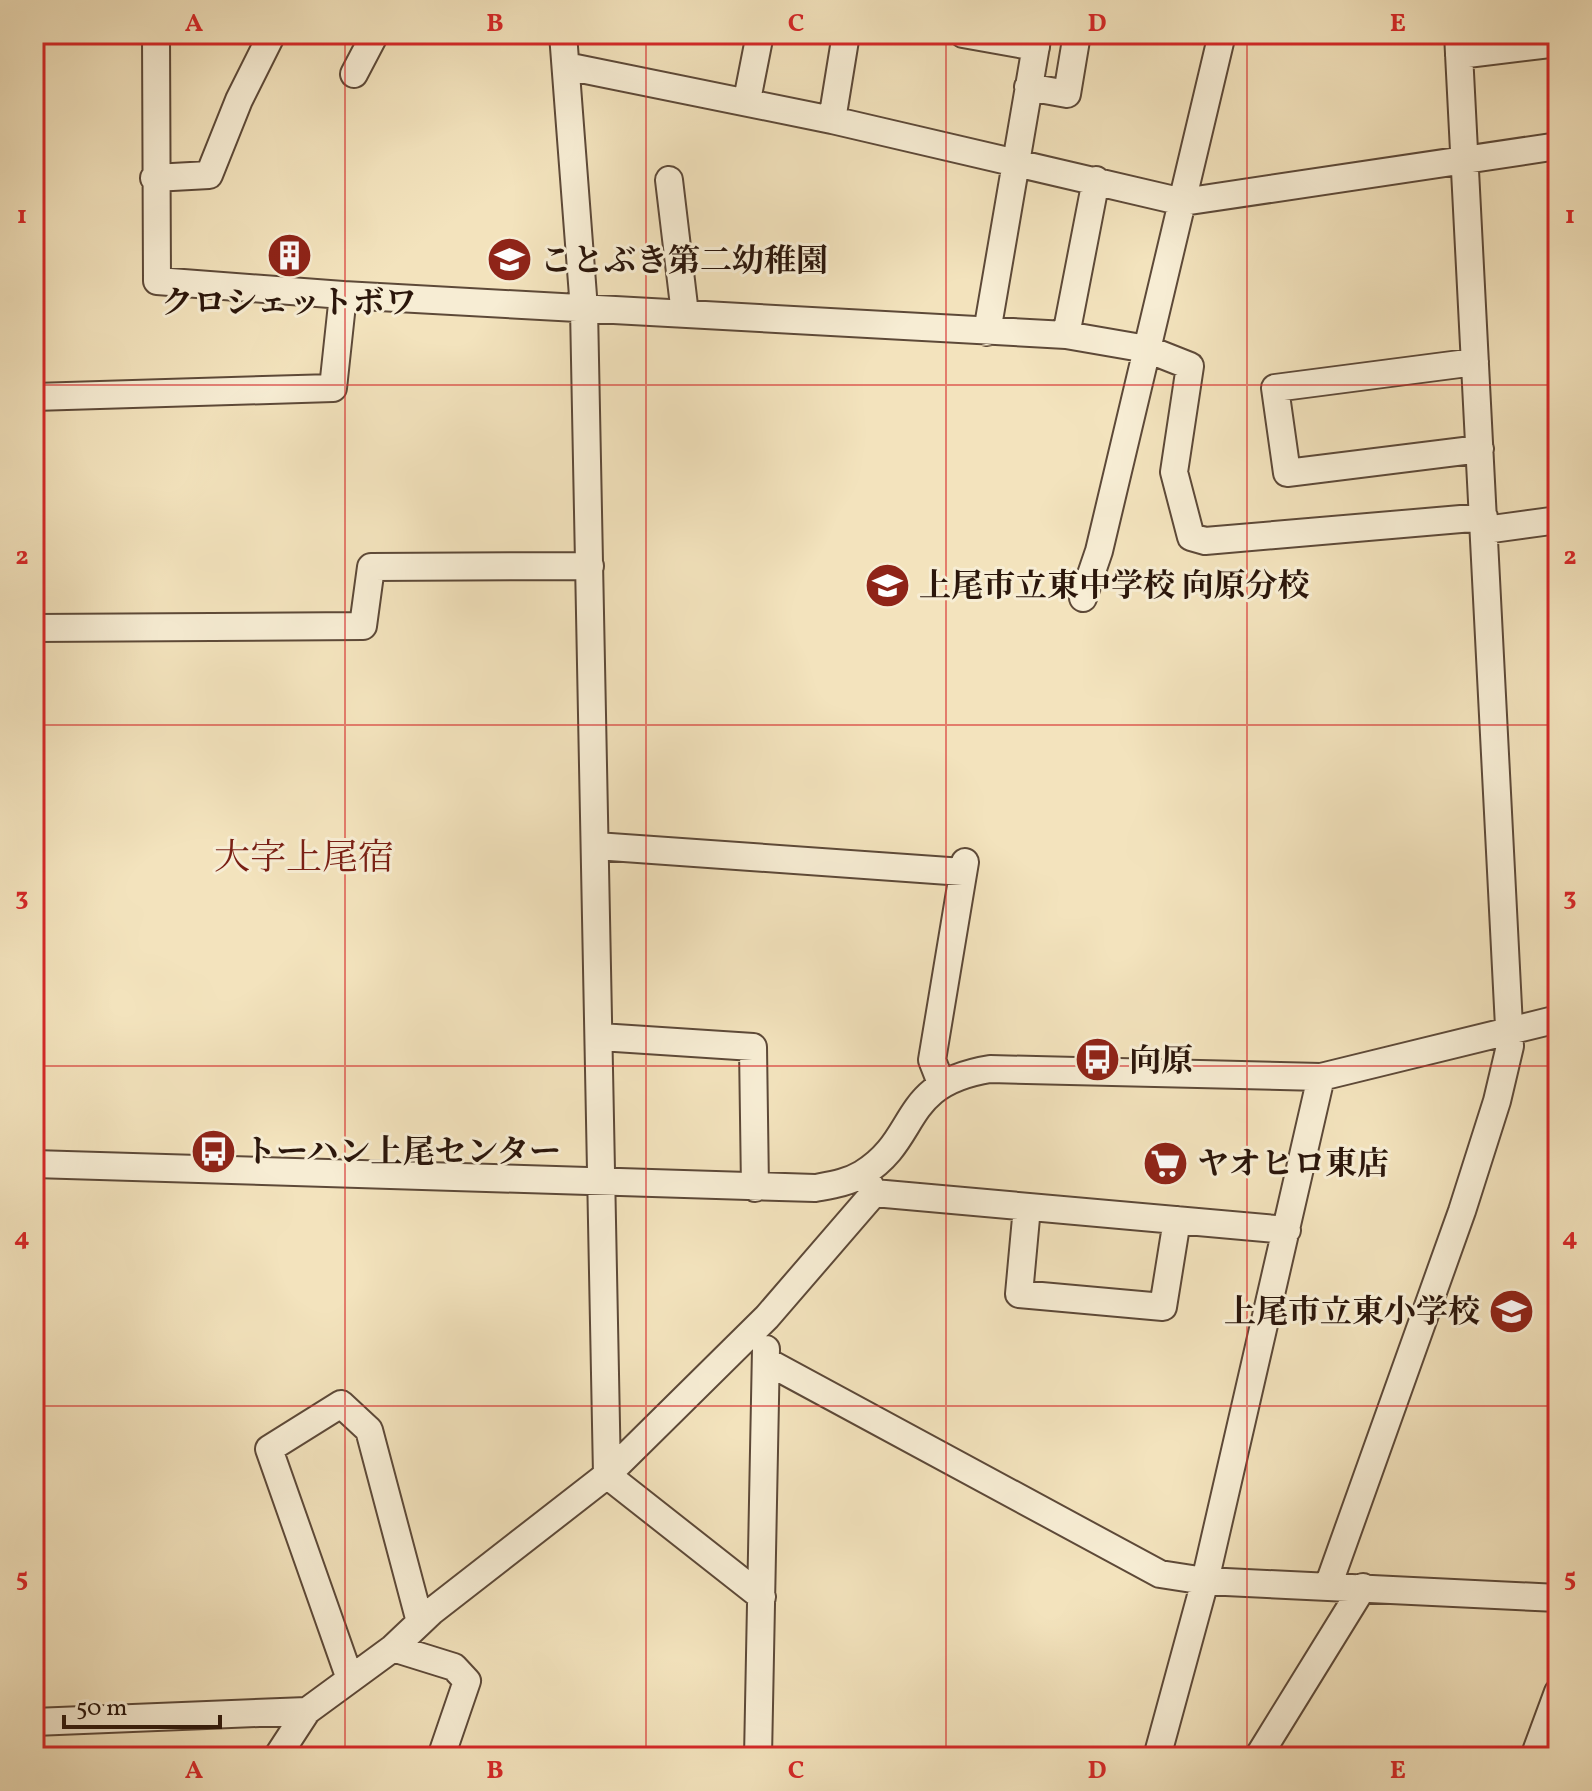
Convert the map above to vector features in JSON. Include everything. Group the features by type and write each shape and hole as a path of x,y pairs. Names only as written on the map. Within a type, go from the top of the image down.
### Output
{"street":[{"path":"156,34 154,178 157,281 343,295 1066,335 1147,349 1190,366 1174,472 1191,537 1205,541 1558,520"},
{"path":"154,178 209,175 239,100 272,34"},
{"path":"354,74 375,34"},
{"path":"563,34 584,309 607,1475"},
{"path":"747,100 760,34"},
{"path":"832,120 846,34"},
{"path":"963,34 1037,40 987,332"},
{"path":"1028,87 1067,94 1077,34"},
{"path":"1083,598 1099,551 1222,34"},
{"path":"1328,1586 1462,1211 1497,1101 1510,1033 1495,808 1484,524 1458,44 1558,43"},
{"path":"566,66 747,100 1183,202 1558,146"},
{"path":"669,180 685,314"},
{"path":"1066,335 1096,180"},
{"path":"34,397 333,388 343,295"},
{"path":"1475,362 1275,388 1287,473 1480,449"},
{"path":"34,628 363,626 371,567 590,566"},
{"path":"596,846 964,867 932,1060 941,1083"},
{"path":"284,1753 307,1711 393,1648 420,1622 607,1475 767,1317 869,1184 878,1162 919,1104 941,1083 956,1076 990,1069 1321,1077 1558,1019"},
{"path":"600,1037 753,1047 755,1188"},
{"path":"1160,1756 1205,1581 1321,1077"},
{"path":"34,1164 755,1188 815,1188 847,1182 1027,1207 1287,1230"},
{"path":"1027,1207 1019,1294 1163,1307 1177,1220"},
{"path":"758,1757 767,1317"},
{"path":"766,1361 1160,1574 1205,1581 1558,1598"},
{"path":"350,1679 269,1449 341,1404 369,1430 420,1622"},
{"path":"607,1475 762,1597"},
{"path":"1258,1757 1363,1587"},
{"path":"393,1648 454,1667 467,1681 441,1757"},
{"path":"1534,1757 1558,1692"},
{"path":"34,1722 307,1711"}],"place":[{"name":"クロシェットボワ","path":"289,255"},
{"name":"ことぶき第二幼稚園","path":"509,260"},
{"name":"上尾市立東中学校 向原分校","path":"888,585"},
{"name":"向原","path":"1098,1060"},
{"name":"トーハン上尾センター","path":"213,1151"},
{"name":"ヤオヒロ東店","path":"1166,1163"},
{"name":"上尾市立東小学校","path":"1511,1311"}],"district":[{"name":"大字上尾宿","path":"304,856"}]}
